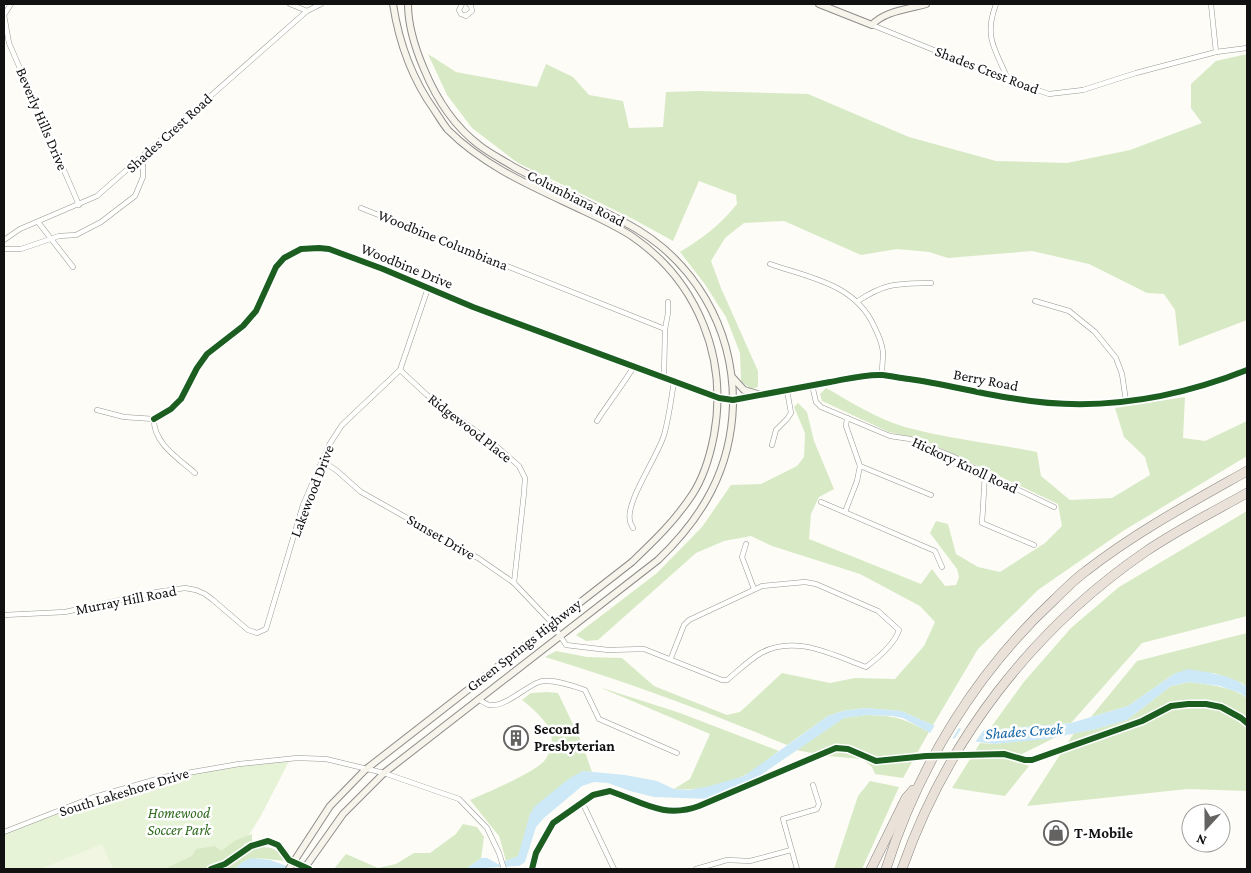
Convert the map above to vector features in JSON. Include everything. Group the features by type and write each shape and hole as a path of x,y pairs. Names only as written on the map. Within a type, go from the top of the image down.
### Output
{"highway":[{"path":"871,869 909,797 919,784 954,720 993,667 1031,621 1084,572 1139,533 1247,471"},
{"path":"902,869 917,829 968,732 1015,669 1052,629 1104,583 1154,546 1247,493"},
{"path":"886,869 909,797"}],"main road":[{"name":"Columbiana Road","path":"393,4 396,25 406,58 421,92 447,128 475,154 498,169 621,229 662,261 676,277 702,320 718,374 719,398"},
{"name":"Columbiana Road","path":"408,4 411,34 433,91 459,126 479,145 508,163 539,181 624,222 648,236 666,250 686,270 699,287 720,326 732,377 733,400"},
{"name":"Shades Crest Road","path":"818,4 872,25"},
{"path":"872,25 884,16 926,4"},
{"path":"621,229 624,222"},
{"path":"732,377 744,390 761,395"},
{"name":"Green Springs Highway","path":"289,869 330,806 365,770 632,562 668,528 693,494 705,470 718,416 719,398"},
{"name":"Green Springs Highway","path":"304,869 343,814 384,773 658,560 678,541 695,519 713,490 726,454 732,422 733,400"}],"street":[{"name":"Beverly Hills Drive","path":"11,4 4,15 9,43 79,205"},
{"path":"290,4 307,11"},
{"name":"Shades Crest Road","path":"4,240 20,229 97,196 307,11 321,4"},
{"path":"462,4 459,10 461,14 466,16 472,11 469,4"},
{"path":"996,4 990,28 991,42 1008,80"},
{"path":"1211,4 1216,52"},
{"name":"Shades Crest Road","path":"872,25 1008,80 1049,94 1083,90 1136,73 1216,52 1247,48"},
{"path":"4,249 21,249 60,236 76,235 89,230 135,196 143,177 143,157"},
{"name":"Woodbine Columbiana","path":"361,208 665,329"},
{"path":"38,222 73,267"},
{"name":"Woodbine Drive","path":"154,419 171,409 181,399 197,368 207,354 243,326 256,311 276,267 284,258 301,249 319,248 328,249 383,269 568,343 664,376 674,382 719,398"},
{"path":"770,264 833,285 844,290 858,301 871,319 879,336 883,352 882,375"},
{"path":"858,301 875,290 894,284 932,283"},
{"name":"Lakewood Drive","path":"282,576 303,505 329,445 342,425 400,370 428,288"},
{"path":"1035,301 1069,311 1095,332 1116,358 1124,383 1126,402"},
{"path":"664,376 665,329 668,302"},
{"path":"597,421 610,400 624,384 634,366"},
{"name":"Ridgewood Place","path":"400,370 427,395 495,445 519,466 525,478 514,583"},
{"name":"Berry Road","path":"719,398 733,400 858,377 882,375 1034,402 1085,404 1126,402 1182,392 1247,370"},
{"path":"633,528 630,520 630,511 636,493 659,450 664,435 674,382"},
{"name":"Hickory Knoll Road","path":"812,385 814,399 818,405 890,436 910,438 954,457 1054,507"},
{"path":"772,445 776,430 791,413 787,390"},
{"path":"97,410 124,417 154,419 153,428 161,442 195,473"},
{"path":"845,512 857,481 860,466 846,426 847,418"},
{"name":"Sunset Drive","path":"322,461 336,470 361,492 478,558 514,583 552,623 561,636"},
{"path":"860,466 931,495"},
{"path":"985,474 982,523 1034,546"},
{"path":"821,502 935,551 942,567"},
{"path":"746,544 742,557 754,589"},
{"name":"Murray Hill Road","path":"4,615 65,612 157,592 185,588 205,594 248,630 258,633 266,629 282,576"},
{"path":"561,636 566,645 608,650 644,649 671,658 722,680 727,680 761,653 779,647 811,646 866,667 875,661 896,637 899,630 878,611 816,584 805,582 762,586 688,620 684,625 671,658"},
{"path":"478,699 489,705 501,703 538,682 546,681 578,687 585,690 599,719 676,752"},
{"name":"South Lakeshore Drive","path":"4,832 91,798 164,777 239,764 297,758 326,759 365,770 384,773 459,799 487,828 499,853 504,869"},
{"path":"797,869 783,819 817,809 819,804 813,785"},
{"path":"585,808 614,869"},
{"path":"696,869 727,860 750,861 791,850"}],"green space":[{"path":"428,54 456,72 537,87 546,64 573,77 589,95 623,101 629,128 663,127 666,92 808,94 909,137 996,161 1067,163 1130,150 1202,123 1191,108 1191,84 1216,61 1247,54 1247,320 1179,346 1175,310 1164,294 1147,293 1089,264 1032,251 948,258 929,252 897,249 861,255 784,221 744,223 725,238 711,261 758,371 758,387 751,389 741,381 740,353 726,317 704,283 680,252 718,225 737,204 736,195 699,181 673,241 633,219 518,163 472,128 447,95"},
{"path":"826,388 874,415 895,424 938,435 1037,452 1041,476 1070,500 1112,498 1150,475 1145,457 1124,437 1115,408 1185,397 1183,438 1205,441 1247,421 1247,456 1123,531 1038,590 978,649 933,725 901,711 865,708 843,711 828,716 787,745 668,698 545,657 556,651 587,657 622,658 654,686 727,715 740,712 782,673 830,683 855,678 895,679 924,646 935,622 920,606 860,574 772,546 751,536 724,541 696,553 598,640 586,641 576,635 657,573 702,527 731,485 761,484 797,466 804,457 805,433 794,407 798,403 807,412 814,441 834,489 819,497 811,514 809,539 921,584 932,569 945,586 956,585 959,577 957,569 930,533 936,521 948,524 956,554 978,567 1000,572 1045,543 1062,526 1058,504 925,441 889,432 822,401 820,394"},
{"path":"1247,511 1247,616 1142,643 1071,723 989,730 1023,683 1071,628 1119,587"},
{"path":"1247,633 1247,687 1242,683 1214,673 1174,674 1128,706 1091,717 1137,661"},
{"path":"1189,682 1227,688 1247,698 1247,791 1188,789 1027,806 1074,733 1127,720 1171,686"},
{"path":"599,687 680,713 779,751 748,774 719,785 674,789 690,779 710,734"},
{"path":"531,693 558,693 582,743 592,772 583,771 530,814 520,853 518,856 506,861 499,836 470,800 522,776 545,760 551,745 550,730 540,716 522,700"},
{"path":"867,715 899,719 929,732 903,778 875,774 872,767 862,759 827,756 796,750 843,718"},
{"path":"1056,737 1014,758 1029,766 1005,796 952,788 980,743 994,744"},
{"name":"Homewood Soccer Park","path":"290,759 249,835 222,856 184,869 4,869 4,832 116,791 210,768"},
{"path":"870,781 899,787 862,869 834,869 858,796"},
{"path":"463,824 477,827 484,837 481,858 466,869 334,869 346,854 378,868 396,864 414,853 430,853 456,834"},
{"path":"252,834 252,841 244,844 244,852 262,847 271,848 281,854 286,859 285,861 252,859 240,864 235,869 164,869 192,856 196,849 215,846 221,851 236,840"},
{"path":"102,844 113,869 40,869"}],"water":[{"name":"Shades Creek","path":"1188,669 1219,675 1241,683 1247,687 1247,698 1240,693 1220,686 1189,682 1171,686 1127,720 1096,729 1047,739 994,744 936,736 903,718 892,716 867,715 844,718 749,783 711,799 654,797 608,783 594,782 582,786 536,827 525,862 519,866 466,869 481,858 487,858 498,864 518,856 530,814 535,806 570,778 583,771 625,775 657,781 674,789 689,790 744,776 828,716 843,711 865,708 901,711 933,725 980,731 1071,723 1128,706 1174,674"},
{"path":"251,858 270,860 295,869 235,869 241,863"}],"pier":[{"path":"936,723 960,726 951,741 929,735"},
{"path":"963,726 985,728 974,744 953,741"}],"cycle path":[{"path":"154,419 171,409 181,399 197,368 207,354 243,326 256,311 276,267 284,258 301,249 319,248 329,249 383,269 473,307 719,398 733,400 856,377 885,375 1046,403 1105,403 1134,400 1191,389 1247,370"},
{"path":"532,869 536,853 553,823 593,795 610,791 653,808 675,811 686,810 836,748 848,749 876,761 926,756 1004,754 1032,760 1142,721 1171,706 1206,704 1221,707 1247,723"},
{"path":"211,869 225,864 251,846 268,841 278,845 289,860 309,869"}],"place":[{"name":"Second Presbyterian","path":"516,738"},
{"name":"T-Mobile","path":"1056,833"}]}
